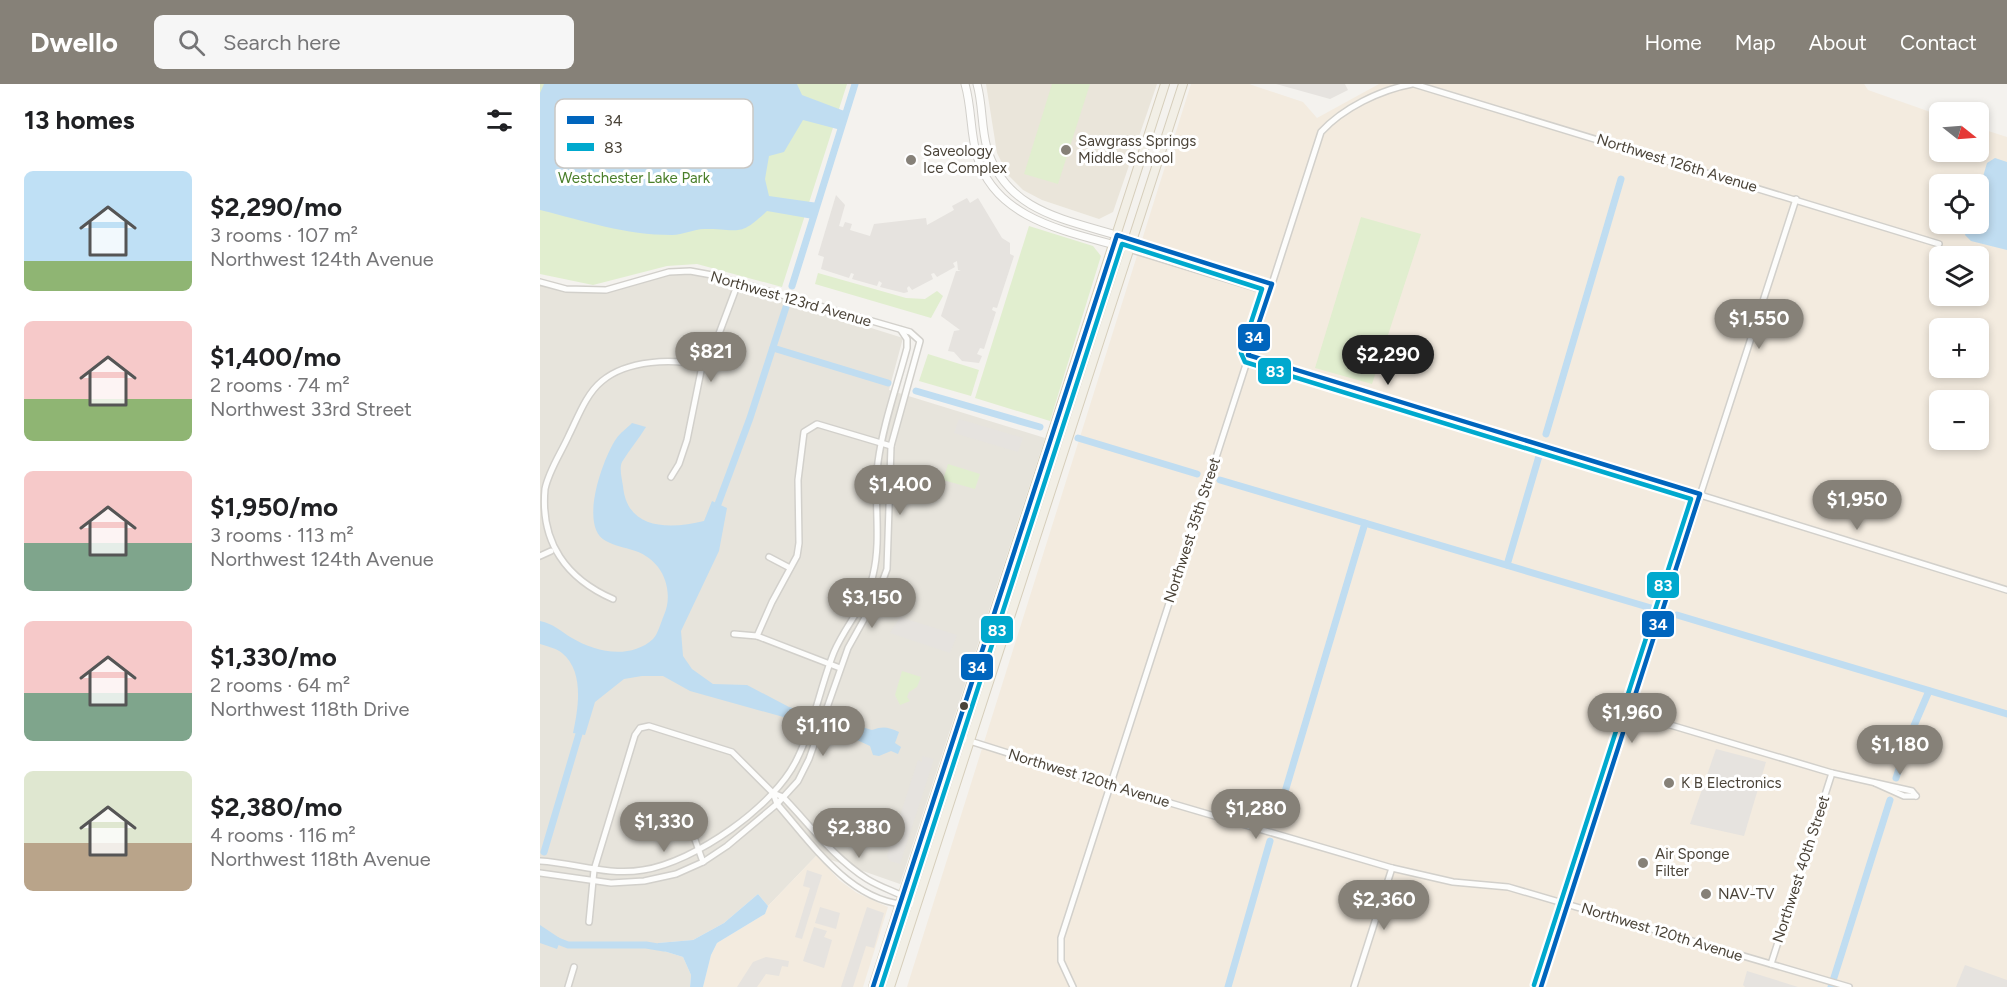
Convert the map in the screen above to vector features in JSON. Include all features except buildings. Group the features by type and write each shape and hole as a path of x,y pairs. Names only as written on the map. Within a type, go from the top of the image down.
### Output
{"main road":[{"path":"873,987 1165,84"},
{"path":"890,987 1183,84"}],"street":[{"path":"965,84 971,107 976,154 981,170 1002,199 1032,218 1114,244 1131,245 1272,284"},
{"path":"977,84 986,146 994,168 1016,198 1036,208 1117,235 1131,245 1269,292"},
{"name":"Northwest 126th Avenue","path":"1372,98 1413,84 1939,244"},
{"name":"Northwest 35th Street","path":"1073,987 1061,961 1061,938 1321,132 1333,119 1372,98"},
{"path":"1541,987 1796,199"},
{"name":"Northwest 123rd Avenue","path":"540,282 566,289 606,291 669,272 690,272 738,283 901,330"},
{"path":"671,477 679,464 687,440 702,366 724,322 738,283"},
{"path":"540,861 594,870 644,870 674,863 720,838 773,793 791,772 798,758 829,664 873,578 879,543 877,482 881,443 908,348 907,339 901,330"},
{"path":"540,873 592,882 644,881 676,874 704,862 728,846 777,804 798,781 809,759 840,668 884,581 890,544 888,492 891,446 920,348 916,336 901,330"},
{"path":"1248,355 2007,590"},
{"path":"613,598 582,582 551,551 543,512 544,491 549,475 591,392 602,380 616,372 665,360 702,366"},
{"path":"758,636 797,556 799,543 798,480 804,432 817,424 891,446"},
{"path":"540,556 551,551"},
{"path":"769,557 790,568"},
{"path":"873,578 884,581"},
{"path":"734,634 758,636 840,668"},
{"path":"1630,713 1832,773 1912,791 1916,796 1910,797 1875,783"},
{"path":"590,922 594,870 634,735 640,728 649,726 732,752 773,793 783,797 845,863 868,880 903,894 917,903"},
{"name":"Northwest 120th Avenue","path":"954,736 1109,785 1392,868 1453,882 1508,886 1849,987"},
{"name":"Northwest 40th Street","path":"1771,964 1832,773"},
{"path":"773,793 777,804 836,871 860,888 899,905 917,903"},
{"path":"689,823 704,862"},
{"path":"1354,987 1392,868"},
{"path":"568,987 574,967"}],"shaded area":[{"name":"Sawgrass Springs Middle School","path":"986,84 1157,84 1113,212 1099,219 1042,200 1023,190 1008,175 997,153"},
{"path":"1191,84 1249,84 1303,102 1317,118 1379,84 1864,84 1868,90 1929,111 1929,162 1989,162 1989,131 2007,137 2007,987 907,987"},
{"path":"1276,84 1345,84 1348,90 1330,99"},
{"path":"836,195 845,205 839,226 843,227 845,222 852,224 850,230 870,236 874,224 926,218 927,225 954,210 952,206 967,198 970,203 978,198 1002,238 1010,243 1010,254 1014,256 997,308 993,307 992,310 996,312 984,349 980,348 977,354 982,356 979,363 962,361 954,352 948,351 954,331 960,330 941,316 956,271 961,271 958,270 957,261 953,263 955,267 937,277 934,273 931,274 933,279 912,290 909,286 908,292 904,293 880,287 882,283 879,281 877,286 852,279 854,274 851,273 849,278 821,269 824,257 818,255"},
{"path":"690,271 903,338 889,390 1045,438 900,884 817,855 768,906 758,894 724,923 693,940 658,943 657,949 683,957 691,975 690,987 540,987 540,282 566,289 606,290 647,278"},
{"path":"959,419 1023,438 1018,452 954,433"},
{"path":"900,617 957,635 950,653 890,633"},
{"path":"1716,749 1766,762 1744,836 1690,824"},
{"path":"922,756 934,759 900,864 890,861 887,856 918,760 922,762"},
{"path":"817,855 839,880 857,893 888,907 863,987 703,987 711,955 717,943 765,914 768,906"},
{"path":"807,870 822,875 802,939 795,937 810,888 803,886"},
{"path":"820,907 840,913 836,929 815,923"},
{"path":"867,907 884,913 874,948 866,946 853,987 841,987"},
{"path":"814,927 827,931 824,937 832,940 824,968 803,961"},
{"path":"766,957 789,961 788,967 782,966 779,976 766,974 757,987 737,987 753,962"},
{"path":"1965,965 2007,980 2007,987 1956,987"},
{"path":"1747,971 1798,987 1745,987 1743,985"}],"green space":[{"name":"Westchester Lake Park","path":"540,84 847,84 782,287 697,264 667,266 593,285 540,274"},
{"path":"1052,84 1090,84 1058,184 1024,174"},
{"path":"1361,217 1421,234 1372,384 1315,368"},
{"path":"1029,226 1093,246 1101,256 1050,421 975,398"},
{"path":"818,273 906,298 925,299 937,291 943,296 931,318 815,284"},
{"path":"928,354 979,370 971,396 919,381"},
{"path":"948,464 980,474 975,489 943,480"},
{"path":"902,671 921,677 917,687 909,692 907,697 910,701 900,705 895,695"}],"water":[{"path":"544,84 797,84 802,95 847,112 841,130 803,120 784,152 769,156 765,179 769,196 818,203 813,219 767,211 744,229 704,229 676,235 638,233 540,210 540,93"},
{"path":"1995,158 2007,162 2007,250 1971,241 1965,235 1989,234 1989,174 1984,174 1989,162"},
{"path":"632,423 646,427 621,464 626,501 633,512 653,523 678,525 704,521 712,501 727,508 719,551 681,631 683,656 692,669 713,684 747,685 789,707 804,711 801,722 690,691 663,676 642,676 624,679 595,702 585,735 573,733 578,702 577,680 569,661 562,653 540,644 540,621 591,647 623,652 644,646 653,639 666,609 668,597 666,584 658,567 640,553 606,541 598,533 594,522 593,508 605,461 616,439"},
{"path":"855,725 872,730 886,728 899,732 895,743 901,747 898,754 891,751 879,756 873,755 870,746 846,735 848,727"},
{"path":"758,894 768,906 765,914 717,943 711,955 703,987 690,987 691,975 683,957 657,949 658,943 693,940 724,923"},
{"path":"540,925 561,939 557,949 540,943"}],"waterway":[{"path":"792,286 855,84"},
{"path":"1546,434 1621,179"},
{"path":"718,504 750,418 786,307"},
{"path":"773,348 888,383"},
{"path":"916,391 1040,427"},
{"path":"1078,438 1197,474"},
{"path":"1507,565 1539,456"},
{"path":"1220,480 1651,608"},
{"path":"1276,822 1365,523"},
{"path":"1677,615 2007,714"},
{"path":"1896,778 1910,735 1929,691"},
{"path":"544,852 579,734"},
{"path":"1831,987 1890,800"},
{"path":"1228,987 1270,841"},
{"path":"540,934 568,945 646,945 664,948"}],"transit line":[{"name":"34","path":"873,987 1117,235 1272,284 1248,355 1700,494 1541,987"},
{"name":"83","path":"881,987 1122,244 1262,289 1241,353 1245,362 1691,499 1534,985"}],"place":[{"name":"Sawgrass Springs Middle School","path":"1066,150"},
{"name":"Saveology Ice Complex","path":"911,160"},
{"name":"K B Electronics","path":"1669,783"},
{"name":"Air Sponge Filter","path":"1643,863"},
{"name":"NAV-TV","path":"1706,894"}]}
